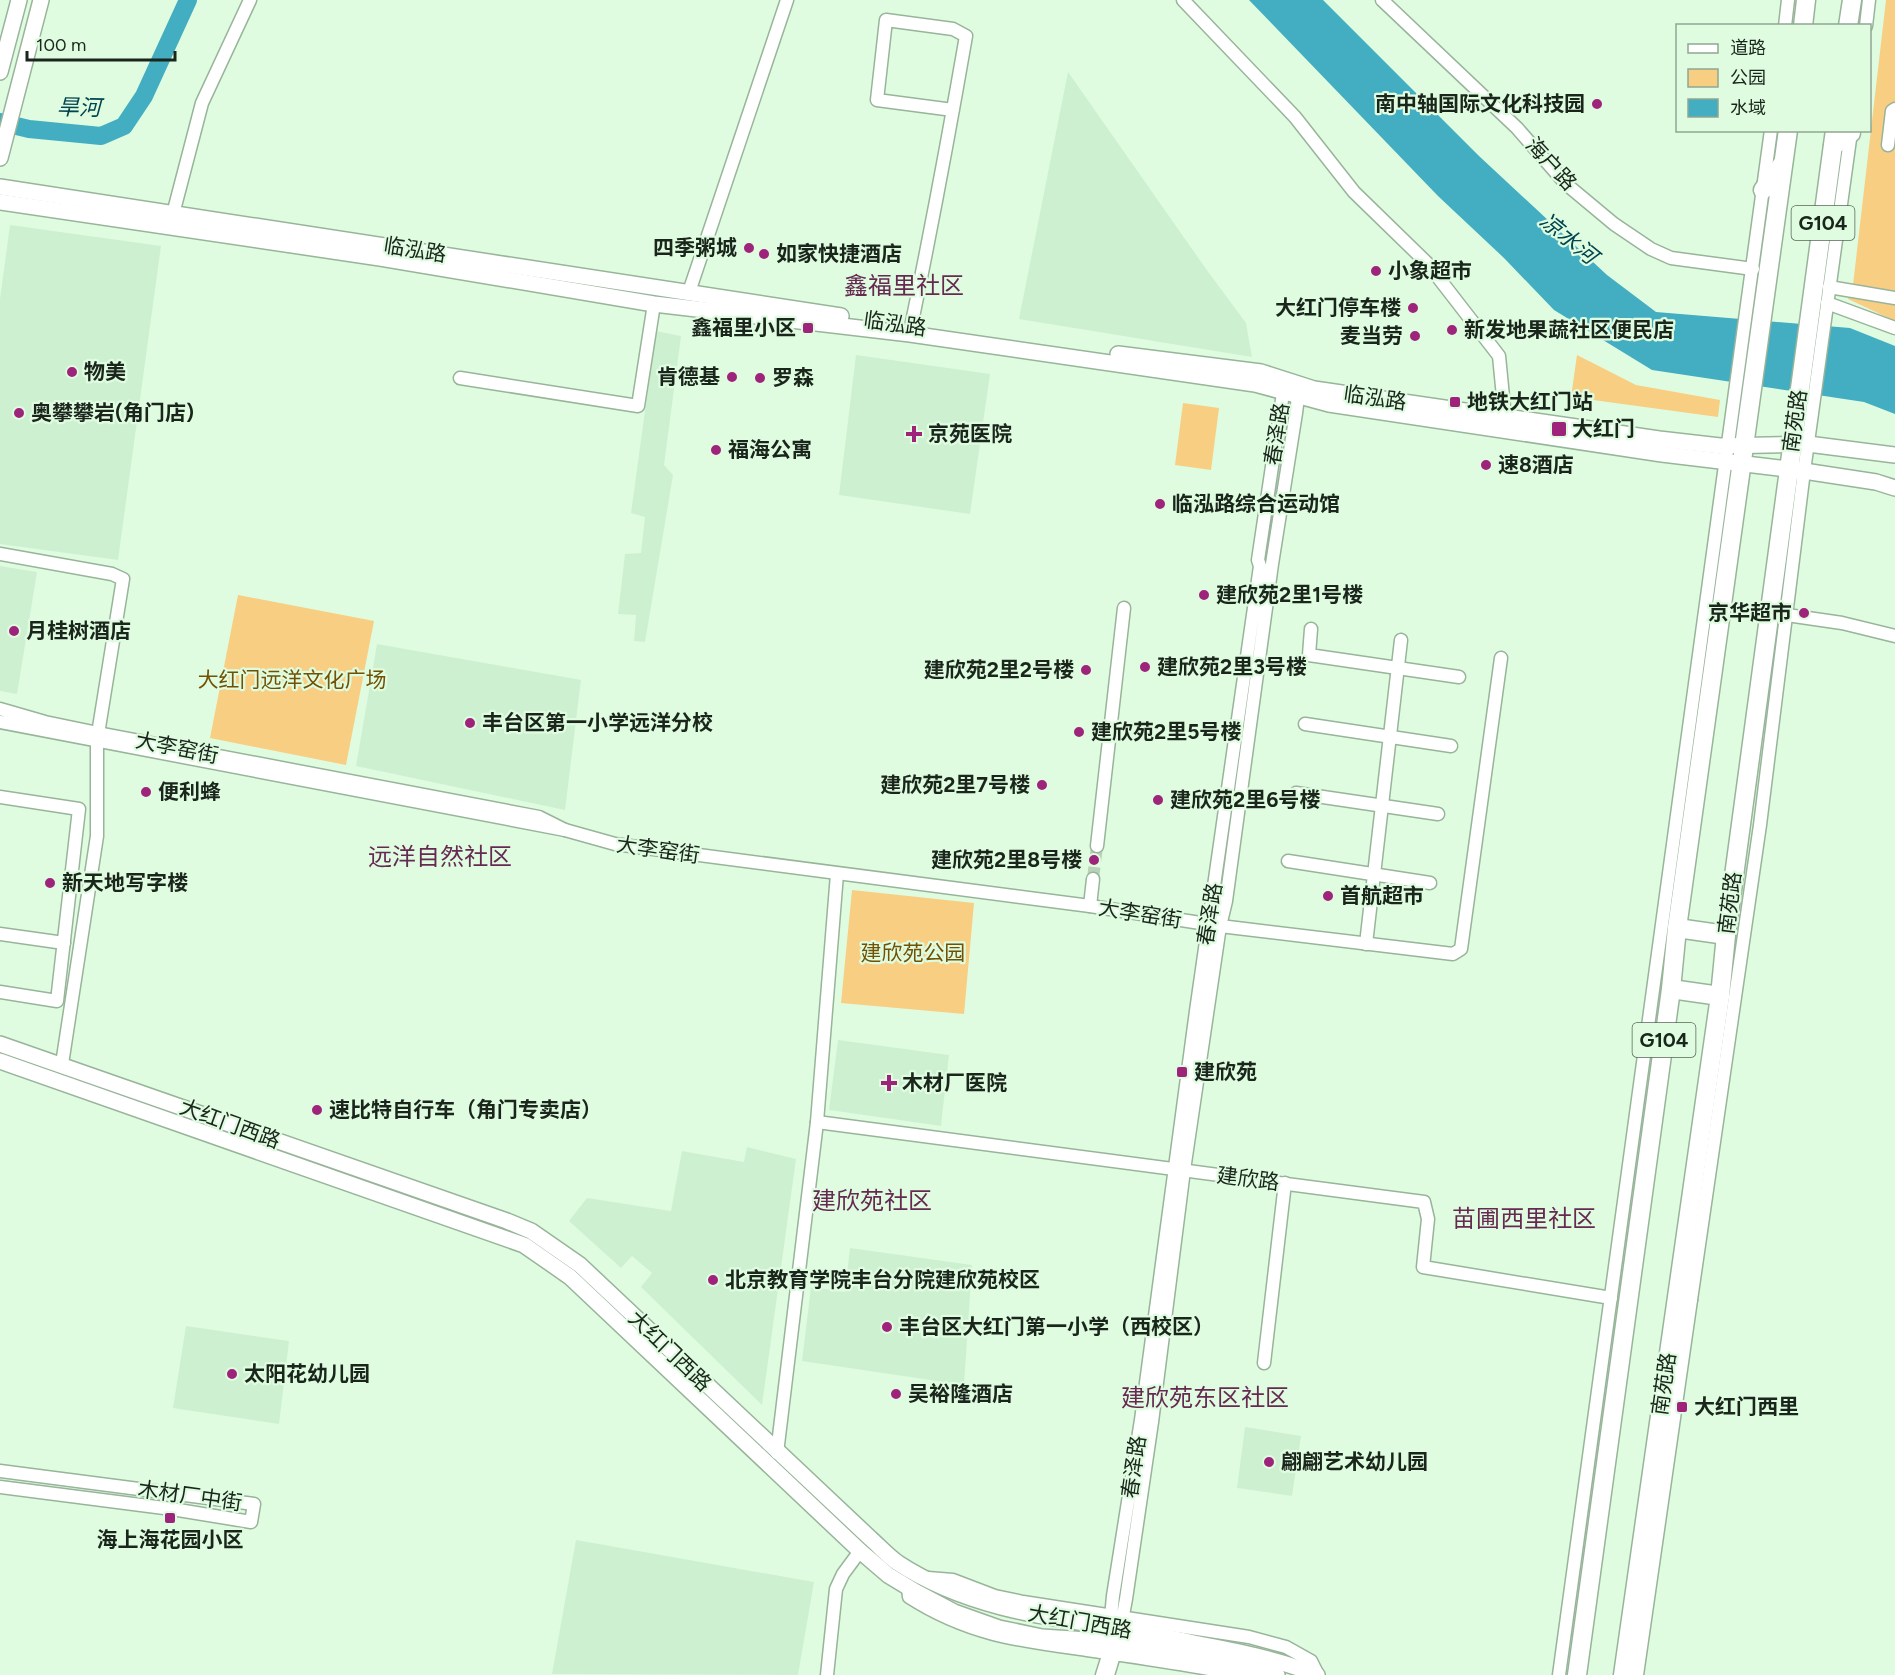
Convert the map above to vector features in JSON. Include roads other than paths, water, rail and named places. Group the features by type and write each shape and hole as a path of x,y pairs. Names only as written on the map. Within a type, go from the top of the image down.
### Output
{"highway":[{"path":"1803,24 1806,0"},
{"path":"1848,24 1852,0"},
{"name":"G104","path":"1577,1675 1671,989 1756,307 1772,253 1788,132"},
{"name":"南苑路","path":"1623,1675 1720,996 1726,935 1818,317 1827,194 1842,135"},
{"path":"1763,190 1784,162"},
{"path":"1827,194 1840,210"},
{"path":"1757,239 1772,253"},
{"path":"1677,928 1726,935"},
{"path":"1671,989 1720,996"}],"main road":[{"path":"0,72 19,0"},
{"path":"0,158 41,0"},
{"name":"临泓路","path":"0,187 911,327 1260,372 1292,391 1314,389 1720,446 1736,454 1800,445 1892,455"},
{"name":"临泓路","path":"0,202 380,258 654,304 910,334 1255,384 1292,391 1329,404 1736,454 1796,470 1876,482 1895,488"},
{"name":"大红门西路","path":"0,1044 531,1231 580,1265 777,1452 898,1562 926,1578 960,1594 1004,1608 1277,1675"},
{"name":"大红门西路","path":"0,1061 502,1235 524,1245 570,1277 888,1575 954,1612 1003,1633 1042,1637 1114,1635 1269,1659 1318,1675"}],"street":[{"path":"172,214 202,103 250,0"},
{"path":"689,292 787,0"},
{"path":"1183,0 1295,117 1354,192 1434,272 1498,356 1505,417"},
{"name":"海户路","path":"1382,0 1517,128 1566,184 1614,224 1652,249 1671,258 1753,269"},
{"path":"1785,24 1788,0"},
{"path":"1866,24 1869,0"},
{"path":"911,327 953,110 966,36 953,29 886,20 877,100 953,110"},
{"path":"1888,145 1892,111 1895,109"},
{"path":"1756,307 1753,269 1771,132"},
{"path":"1818,317 1827,303 1840,210 1842,135"},
{"path":"1828,288 1895,298"},
{"path":"1827,303 1895,328"},
{"path":"460,378 638,406 654,304"},
{"name":"春泽路","path":"1108,1675 1152,1422 1179,1169 1214,925 1226,901 1271,570 1292,391"},
{"path":"1559,1675 1611,1298 1736,454"},
{"path":"1637,1675 1742,962 1787,615 1796,470"},
{"path":"0,554 112,574 123,579 97,736 97,836 62,1065"},
{"path":"1097,846 1124,608"},
{"path":"1787,615 1842,623 1895,636"},
{"path":"1311,629 1308,656 1458,677"},
{"path":"1366,944 1401,640"},
{"name":"大李窑街","path":"0,722 97,736 564,830 615,844 1090,906 1214,925 1453,954 1461,949 1501,658"},
{"name":"大李窑街","path":"0,709 97,736"},
{"path":"1305,724 1451,746"},
{"path":"1296,793 1438,814"},
{"path":"0,797 80,809 57,1001 0,992"},
{"path":"78,833 97,836"},
{"path":"1288,861 1430,883"},
{"path":"777,1452 817,1122 837,874"},
{"path":"1090,906 1093,879"},
{"path":"0,934 64,943"},
{"name":"建欣路","path":"817,1122 1424,1202 1428,1219 1423,1267 1611,1298"},
{"path":"1264,1363 1285,1183"},
{"path":"1681,1271 1691,1300"},
{"name":"木材厂中街","path":"0,1472 254,1504 251,1522 172,1509 0,1487"},
{"path":"827,1675 836,1589 843,1574 860,1551"},
{"path":"1631,1610 1653,1561"},
{"path":"1114,1635 1242,1675"},
{"name":"春泽路","path":"1102,1675 1114,1635"}],"water":[{"path":"1249,0 1323,0 1479,156 1607,275 1656,312 1850,328 1895,346 1895,414 1864,402 1652,370 1554,310 1504,258 1438,196"}],"waterway":[{"name":"旱河","path":"0,122 29,129 101,136 124,126 144,96 188,0"}],"tunnel":[{"path":"1093,879 1097,846"}],"place":[{"name":"南中轴国际文化科技园","path":"1597,104"},
{"name":"四季粥城","path":"749,248"},
{"name":"如家快捷酒店","path":"764,254"},
{"name":"小象超市","path":"1376,271"},
{"name":"大红门停车楼","path":"1413,308"},
{"name":"鑫福里小区","path":"808,328"},
{"name":"新发地果蔬社区便民店","path":"1452,330"},
{"name":"麦当劳","path":"1415,336"},
{"name":"物美","path":"72,372"},
{"name":"肯德基","path":"732,377"},
{"name":"罗森","path":"760,378"},
{"name":"地铁大红门站","path":"1455,402"},
{"name":"奥攀攀岩(角门店)","path":"19,413"},
{"name":"大红门","path":"1559,429"},
{"name":"京苑医院","path":"914,434"},
{"name":"福海公寓","path":"716,450"},
{"name":"速8酒店","path":"1486,465"},
{"name":"临泓路综合运动馆","path":"1160,504"},
{"name":"建欣苑2里1号楼","path":"1204,595"},
{"name":"京华超市","path":"1804,613"},
{"name":"月桂树酒店","path":"14,631"},
{"name":"建欣苑2里3号楼","path":"1145,667"},
{"name":"建欣苑2里2号楼","path":"1086,670"},
{"name":"丰台区第一小学远洋分校","path":"470,723"},
{"name":"建欣苑2里5号楼","path":"1079,732"},
{"name":"建欣苑2里7号楼","path":"1042,785"},
{"name":"便利蜂","path":"146,792"},
{"name":"建欣苑2里6号楼","path":"1158,800"},
{"name":"建欣苑2里8号楼","path":"1094,860"},
{"name":"新天地写字楼","path":"50,883"},
{"name":"首航超市","path":"1328,896"},
{"name":"建欣苑","path":"1182,1072"},
{"name":"木材厂医院","path":"889,1083"},
{"name":"速比特自行车（角门专卖店）","path":"317,1110"},
{"name":"北京教育学院丰台分院建欣苑校区","path":"713,1280"},
{"name":"丰台区大红门第一小学（西校区）","path":"887,1327"},
{"name":"太阳花幼儿园","path":"232,1374"},
{"name":"吴裕隆酒店","path":"896,1394"},
{"name":"大红门西里","path":"1682,1407"},
{"name":"翩翩艺术幼儿园","path":"1269,1462"},
{"name":"海上海花园小区","path":"170,1518"}],"district":[{"name":"鑫福里社区","path":"904,286"},
{"name":"远洋自然社区","path":"440,857"},
{"name":"建欣苑社区","path":"872,1201"},
{"name":"苗圃西里社区","path":"1524,1219"},
{"name":"建欣苑东区社区","path":"1205,1398"}],"water label":[{"name":"凉水河","path":"1569,238"}],"park label":[{"name":"大红门远洋文化广场","path":"292,680"},
{"name":"建欣苑公园","path":"913,953"}]}
